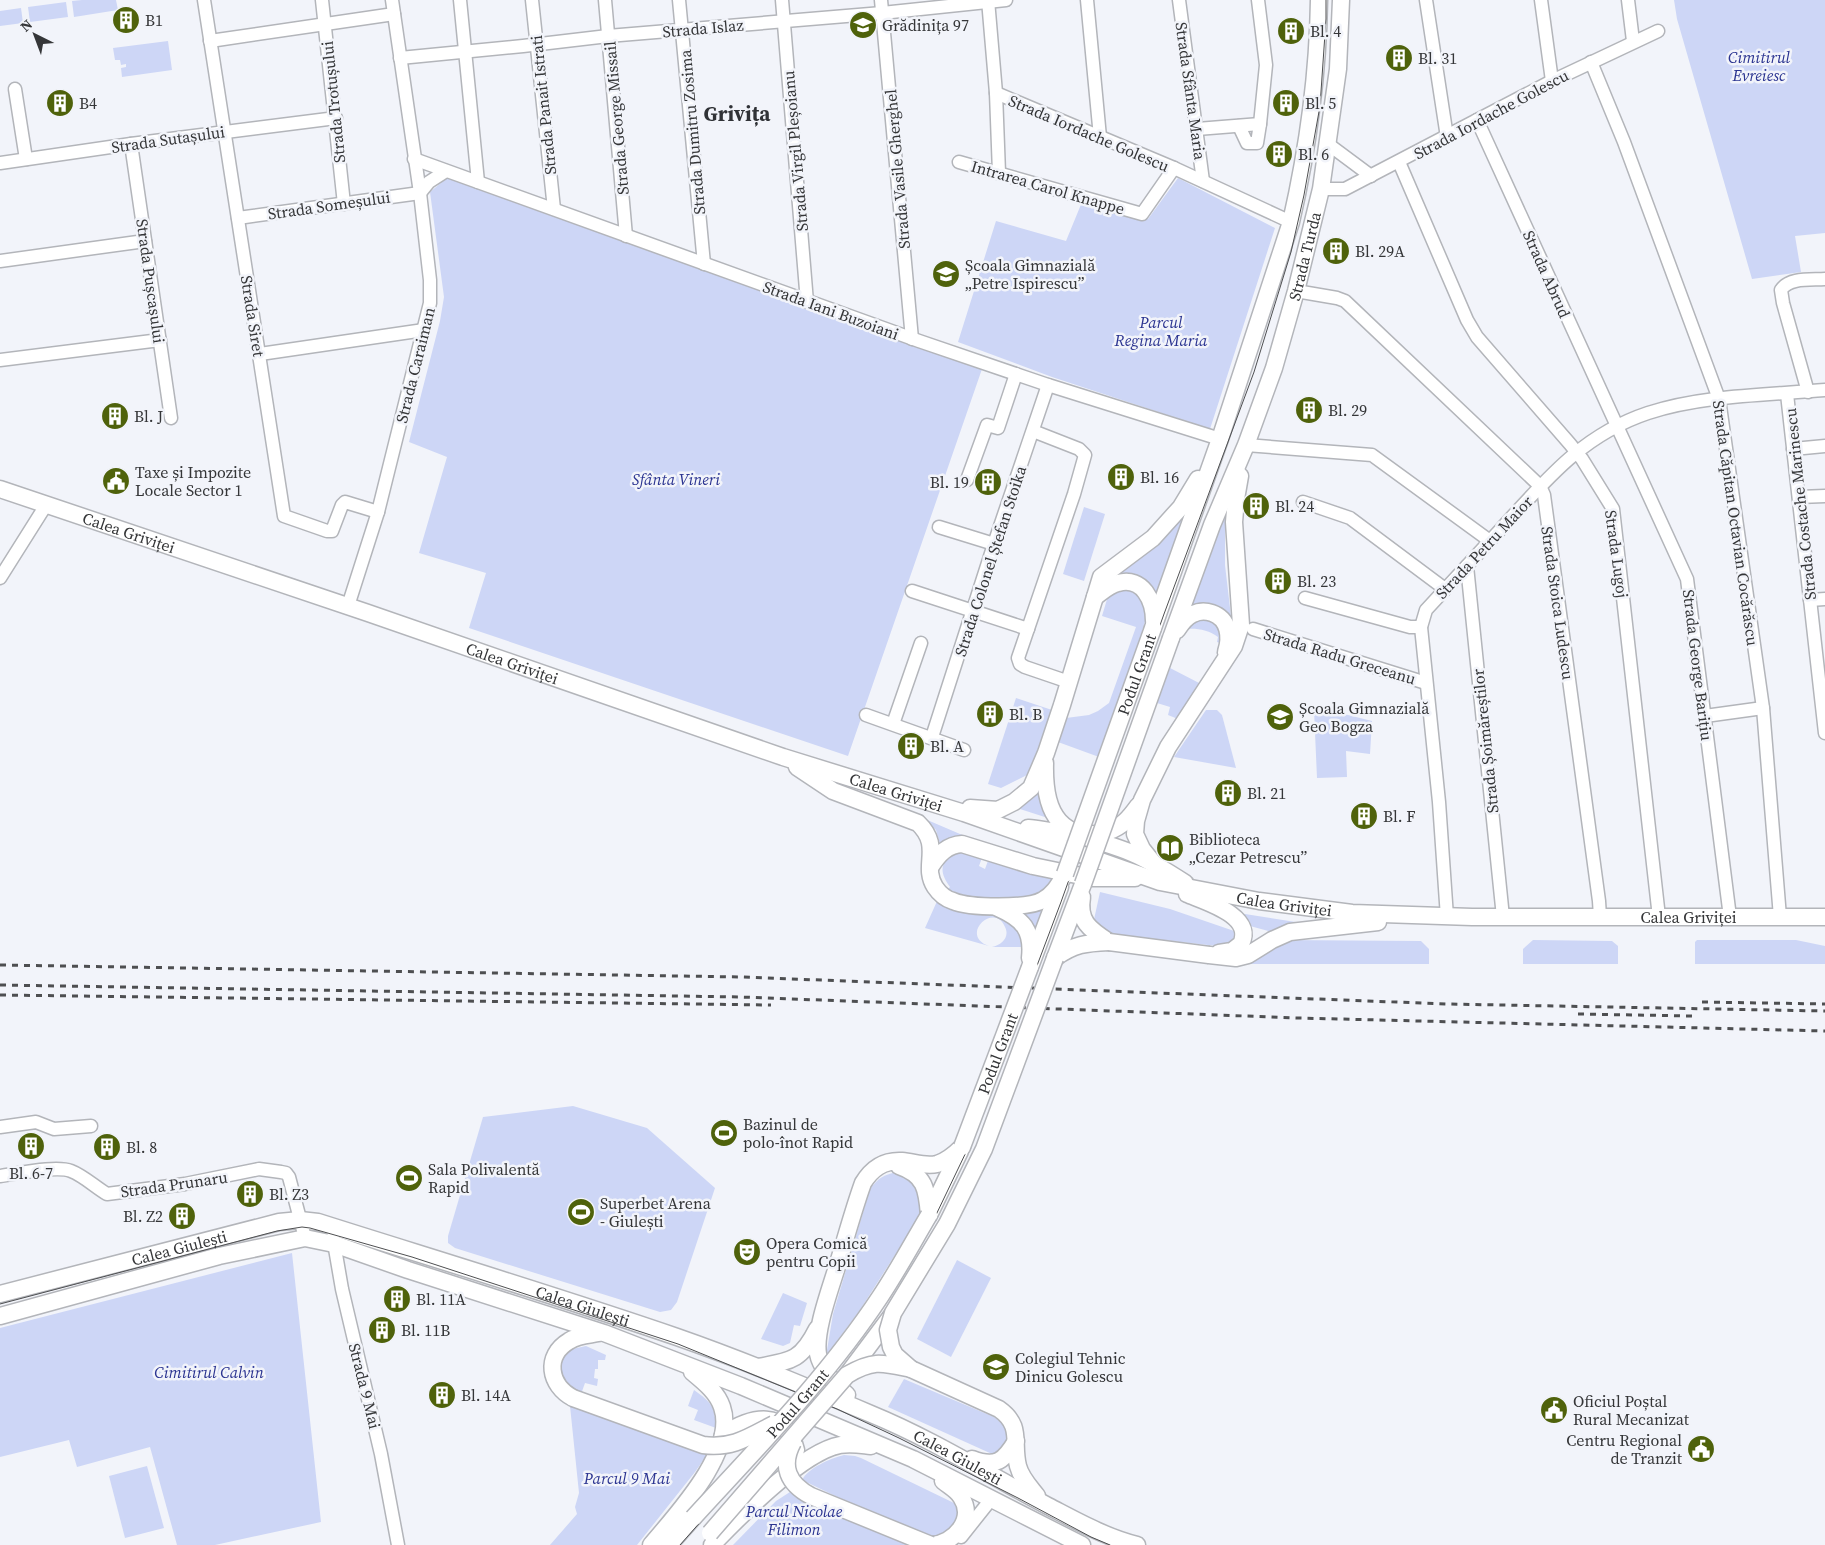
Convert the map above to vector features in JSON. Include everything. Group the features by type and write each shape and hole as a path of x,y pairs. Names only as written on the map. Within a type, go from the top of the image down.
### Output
{"main road":[{"name":"Strada Turda","path":"1200,493 1291,222 1298,190 1316,66 1320,0"},
{"name":"Strada Turda","path":"1222,502 1274,368 1296,291 1321,189 1338,69 1341,0"},
{"path":"943,805 998,810 1021,798 1031,788 1046,753 1102,577 1153,538 1181,507 1220,438"},
{"path":"999,824 1074,834 1101,834 1116,828 1131,816 1142,800 1168,746 1234,646 1241,626 1234,522 1236,499 1246,444"},
{"name":"Calea Griviței","path":"0,490 348,606 783,757 943,805 1193,889 1308,908 1352,913 1417,916 1825,917"},
{"name":"Podul Grant","path":"669,1545 785,1418 837,1355 880,1296 929,1215 962,1146 1065,874 1200,493"},
{"name":"Podul Grant","path":"707,1541 847,1375 893,1313 947,1224 984,1149 1222,502"},
{"path":"1095,597 1120,582 1137,584 1148,594 1152,604 1153,628"},
{"path":"1171,638 1191,614 1207,611 1215,614 1222,619 1228,634 1228,647 1222,665"},
{"path":"1046,753 1048,802 1060,822 1074,834 1130,853 1154,875 1221,909 1241,924 1244,937 1239,947 1232,951 1209,955"},
{"path":"783,757 833,792 918,823 926,831 932,844 930,876 936,888 950,901 960,904 1024,906 1038,902 1052,893 1065,874"},
{"path":"1142,800 1136,821 1135,834 1154,875"},
{"path":"930,866 947,848 962,844 1032,866 1091,878 1154,875"},
{"path":"1083,884 1080,906 1084,921 1095,933 1109,942"},
{"path":"991,906 1008,912 1023,923 1031,940 1030,967"},
{"path":"1055,958 1076,945 1109,942 1236,958 1248,955 1278,937 1295,931 1325,929 1417,916"},
{"path":"1806,917 1825,927"},
{"path":"872,1414 840,1389 820,1361 817,1347 821,1320 863,1182 874,1168 902,1161 935,1165 952,1157 962,1146"},
{"path":"890,1163 907,1169 920,1178 928,1196 929,1215"},
{"name":"Calea Giulești","path":"0,1294 279,1222 300,1220 318,1222 337,1237 604,1333 740,1386 907,1457 992,1498 1082,1545"},
{"name":"Calea Giulești","path":"0,1316 219,1256 305,1238 337,1237 528,1288 678,1338 756,1367 872,1414 933,1444 1044,1504 1103,1540 1137,1545"},
{"path":"893,1313 888,1330 891,1347 895,1355 911,1369"},
{"path":"756,1367 784,1362 797,1356 809,1344 821,1320"},
{"path":"604,1333 582,1336 569,1341 555,1357 553,1376 556,1383 573,1398 695,1443 711,1446 737,1443 785,1418"},
{"path":"651,1545 705,1476 723,1435 724,1417 718,1398 703,1381 681,1363"},
{"path":"847,1375 868,1364 876,1363 911,1369 999,1409 1012,1421 1021,1475 1044,1504"},
{"path":"723,1435 740,1424 754,1419 777,1423 788,1431 794,1442 797,1468"},
{"path":"707,1541 759,1498 797,1468 818,1454 839,1445 862,1445 907,1457 958,1492 965,1506 965,1519 960,1531 938,1545 931,1545 799,1490 789,1476 787,1460 790,1448 803,1427"},
{"path":"933,1444 988,1464 1001,1460 1006,1456 1016,1441"}],"street":[{"name":"Strada Siret","path":"204,0 284,516 332,531 342,505 345,502 378,512"},
{"name":"Strada Trotușului","path":"322,0 344,204"},
{"name":"Strada Caraiman","path":"348,606 378,512 430,303 430,280 420,193 392,0"},
{"path":"460,0 478,182"},
{"name":"Strada Panait Istrati","path":"532,0 554,210"},
{"name":"Strada George Missail","path":"604,0 626,236"},
{"name":"Strada Dumitru Zosima","path":"679,0 704,264"},
{"name":"Strada Virgil Pleșoianu","path":"782,0 808,302"},
{"name":"Strada Islaz","path":"400,58 608,36 784,21 882,6 1006,0"},
{"path":"1087,0 1100,137"},
{"name":"Strada Sfânta Maria","path":"1179,0 1204,181"},
{"path":"1239,126 1247,143 1257,143 1266,66 1258,0"},
{"path":"1426,0 1447,137"},
{"path":"1540,0 1552,81"},
{"path":"1628,0 1633,42"},
{"path":"988,1 996,94 999,173"},
{"name":"Strada Vasile Gherghel","path":"882,6 912,339"},
{"path":"210,41 394,14"},
{"name":"Strada Iordache Golescu","path":"1321,189 1345,189 1552,81 1658,30"},
{"name":"Strada Căpitan Octavian Cocărăscu","path":"1591,62 1628,151 1719,399 1763,708 1780,917"},
{"path":"15,89 26,159"},
{"name":"Strada Iordache Golescu","path":"996,94 1204,181 1291,222"},
{"name":"Strada Sutașului","path":"0,163 336,118"},
{"name":"Strada Abrud","path":"1477,120 1616,427"},
{"path":"1197,129 1260,124"},
{"name":"Strada Pușcașului","path":"131,144 171,418"},
{"path":"1328,144 1370,176"},
{"name":"Strada Iani Buzoiani","path":"414,159 912,339 1048,385 1220,438"},
{"name":"Intrarea Carol Knappe","path":"959,162 1142,214 1174,168"},
{"name":"Strada Lugoj","path":"1399,162 1467,320 1477,337 1576,451 1610,502 1615,518 1659,917"},
{"path":"420,193 429,182 446,171"},
{"name":"Strada Someșului","path":"238,218 420,193"},
{"path":"0,261 145,241"},
{"path":"1808,392 1781,290 1786,283 1825,279"},
{"path":"1296,291 1337,298 1344,302 1540,486"},
{"path":"260,354 424,330"},
{"path":"0,360 160,340"},
{"path":"967,480 987,425 998,428 1016,374"},
{"name":"Strada Colonel Ștefan Stoika","path":"932,737 994,544 1048,385"},
{"name":"Strada Petru Maior","path":"1447,917 1439,802 1421,627 1426,610 1540,486 1576,451 1616,427 1648,413 1684,405 1719,399 1825,390"},
{"name":"Strada Costache Marinescu","path":"1787,394 1810,600 1821,655 1825,733"},
{"name":"Strada George Barițiu","path":"1616,427 1687,579 1730,917"},
{"path":"1033,431 1079,449 1085,455 1074,494 1018,658 1020,664 1024,667 1069,682"},
{"path":"1246,444 1372,454 1490,541"},
{"path":"1793,449 1825,446"},
{"name":"Strada Stoica Ludescu","path":"1540,486 1544,494 1600,917"},
{"path":"1798,497 1825,496"},
{"path":"1303,502 1350,518 1445,589"},
{"path":"0,578 46,505"},
{"path":"939,527 994,544"},
{"name":"Strada Șoimăreștilor","path":"1467,566 1503,917"},
{"path":"912,591 1028,629"},
{"path":"1305,598 1410,627 1421,627"},
{"path":"1810,600 1825,599"},
{"name":"Strada Radu Greceanu","path":"1253,629 1426,682"},
{"path":"893,724 921,643"},
{"path":"1705,716 1763,708"},
{"path":"866,715 964,750"},
{"path":"0,1127 36,1122 54,1129 91,1126"},
{"name":"Strada Prunaru","path":"0,1176 62,1168 72,1171 108,1194 185,1184 259,1169 286,1173 289,1177 305,1238"},
{"name":"Strada 9 Mai","path":"337,1237 342,1289 381,1454 398,1545"},
{"path":"955,1545 992,1498"}],"green space":[{"path":"116,0 118,10 74,17 72,1"},
{"name":"Cimitirul Evreiesc","path":"1674,0 1825,0 1825,233 1795,236 1801,272 1752,279 1677,19"},
{"path":"66,2 68,17 30,22 28,7"},
{"path":"21,8 23,23 0,26 0,11"},
{"path":"168,41 172,70 122,77 121,68 126,67 126,64 121,65 120,60 115,60 113,48"},
{"name":"Sfânta Vineri","path":"448,177 982,369 848,756 469,628 486,573 419,553 447,457 409,442 440,321 444,297 430,192"},
{"name":"Parcul Regina Maria","path":"1178,178 1275,228 1210,429 1052,377 958,342 996,221 1066,241 1082,202 1136,214 1148,219"},
{"path":"1189,503 1156,596 1109,578"},
{"path":"1227,505 1225,565 1232,625 1191,606"},
{"path":"1084,507 1105,514 1084,581 1063,574"},
{"path":"1115,588 1141,591 1147,615 1099,757 1058,742 1066,718 1089,715 1109,703 1136,627 1102,616 1108,596"},
{"path":"1196,618 1217,622 1224,644 1217,642 1218,637 1207,631 1186,629"},
{"path":"1170,668 1203,685 1178,719 1168,715 1170,707 1157,703"},
{"path":"1016,698 1052,710 1029,774 1001,788 988,784"},
{"path":"1344,708 1344,714 1372,721 1370,754 1346,751 1347,777 1317,778 1314,710"},
{"path":"1206,710 1217,710 1222,715 1236,768 1174,757"},
{"path":"1039,783 1051,819 1014,807"},
{"path":"925,819 974,840 940,844 936,830"},
{"path":"957,849 983,855 979,866 985,869 989,858 1056,878 1038,929 1022,947 992,947 1002,942 1006,937 1005,927 1000,920 994,917 987,919 978,928 977,935 980,941 989,946 925,928 938,899 950,887 944,875 943,866"},
{"path":"1100,892 1170,909 1237,932 1236,940 1226,947 1108,934 1093,924"},
{"path":"1245,914 1302,923 1276,933 1250,926 1244,918"},
{"path":"1281,940 1421,941 1429,949 1429,964 1230,964"},
{"path":"1533,940 1612,941 1618,946 1618,964 1523,964 1523,949"},
{"path":"1697,940 1796,940 1825,946 1825,964 1695,964 1695,942"},
{"name":"Superbet Arena - Giulești","path":"573,1106 647,1128 715,1188 677,1302 671,1310 660,1312 455,1248 448,1243 448,1236 483,1117"},
{"path":"896,1172 917,1183 921,1210 914,1225 860,1310 826,1356 833,1314 870,1189 876,1182 888,1174"},
{"name":"Cimitirul Calvin","path":"292,1253 321,1522 215,1545 177,1545 150,1447 77,1467 69,1440 0,1457 0,1328"},
{"path":"957,1260 991,1278 951,1357 917,1339"},
{"path":"783,1293 807,1303 800,1326 794,1325 790,1343 783,1346 761,1339"},
{"path":"586,1346 606,1355 605,1360 598,1360 598,1369 595,1369 594,1378 598,1379 597,1386 585,1383 580,1397 572,1393 558,1369 558,1362 568,1350"},
{"path":"904,1379 1000,1421 1007,1430 1008,1435 1002,1450 998,1455 992,1454 888,1407"},
{"path":"694,1390 711,1405 715,1414 716,1428 694,1420 698,1410 688,1406"},
{"name":"Parcul 9 Mai","path":"570,1406 678,1444 709,1452 637,1545 550,1545 577,1514 575,1507 579,1493"},
{"path":"844,1455 861,1458 954,1503 960,1515 946,1537 923,1538 802,1480 814,1468 833,1458"},
{"path":"147,1466 164,1528 125,1538 109,1476"},
{"name":"Parcul Nicolae Filimon","path":"790,1492 915,1545 733,1545 776,1501"}],"tram line":[{"path":"680,1545 844,1355 888,1297 935,1217 969,1146 1061,902 1164,614 1254,372 1291,252 1304,195 1320,106 1326,0"},
{"path":"0,1304 277,1231 302,1227 310,1228 412,1257 678,1344 837,1409 899,1438 1110,1545"}],"railway":[{"path":"0,965 741,977 1447,1004 1825,1011"},
{"path":"0,985 740,997 1298,1018 1825,1031"},
{"path":"0,995 771,1005"},
{"path":"1702,1002 1825,1004"},
{"path":"1578,1014 1693,1016"}],"place":[{"name":"B1","path":"126,20"},
{"name":"Grădinița 97","path":"863,25"},
{"name":"Bl. 4","path":"1291,31"},
{"name":"Bl. 31","path":"1399,58"},
{"name":"B4","path":"60,103"},
{"name":"Bl. 5","path":"1286,103"},
{"name":"Bl. 6","path":"1279,154"},
{"name":"Bl. 29A","path":"1336,251"},
{"name":"Școala Gimnazială „Petre Ispirescu”","path":"946,274"},
{"name":"Bl. 29","path":"1309,410"},
{"name":"Bl. J","path":"115,416"},
{"name":"Bl. 16","path":"1121,477"},
{"name":"Taxe și Impozite Locale Sector 1","path":"116,481"},
{"name":"Bl. 19","path":"988,482"},
{"name":"Bl. 24","path":"1256,506"},
{"name":"Bl. 23","path":"1278,581"},
{"name":"Bl. B","path":"990,714"},
{"name":"Școala Gimnazială Geo Bogza","path":"1280,717"},
{"name":"Bl. A","path":"911,746"},
{"name":"Bl. 21","path":"1228,793"},
{"name":"Bl. F","path":"1364,816"},
{"name":"Biblioteca „Cezar Petrescu”","path":"1170,848"},
{"name":"Bazinul de polo-înot Rapid","path":"724,1133"},
{"name":"Bl. 6-7","path":"31,1146"},
{"name":"Bl. 8","path":"107,1147"},
{"name":"Sala Polivalentă Rapid","path":"409,1178"},
{"name":"Bl. Z3","path":"250,1194"},
{"name":"Superbet Arena - Giulești","path":"581,1212"},
{"name":"Bl. Z2","path":"182,1216"},
{"name":"Opera Comică pentru Copii","path":"747,1252"},
{"name":"Bl. 11A","path":"397,1299"},
{"name":"Bl. 11B","path":"382,1330"},
{"name":"Colegiul Tehnic Dinicu Golescu","path":"996,1367"},
{"name":"Bl. 14A","path":"442,1395"},
{"name":"Oficiul Poștal Rural Mecanizat","path":"1554,1410"},
{"name":"Centru Regional de Tranzit","path":"1701,1449"}],"district":[{"name":"Grivița","path":"737,113"}]}
